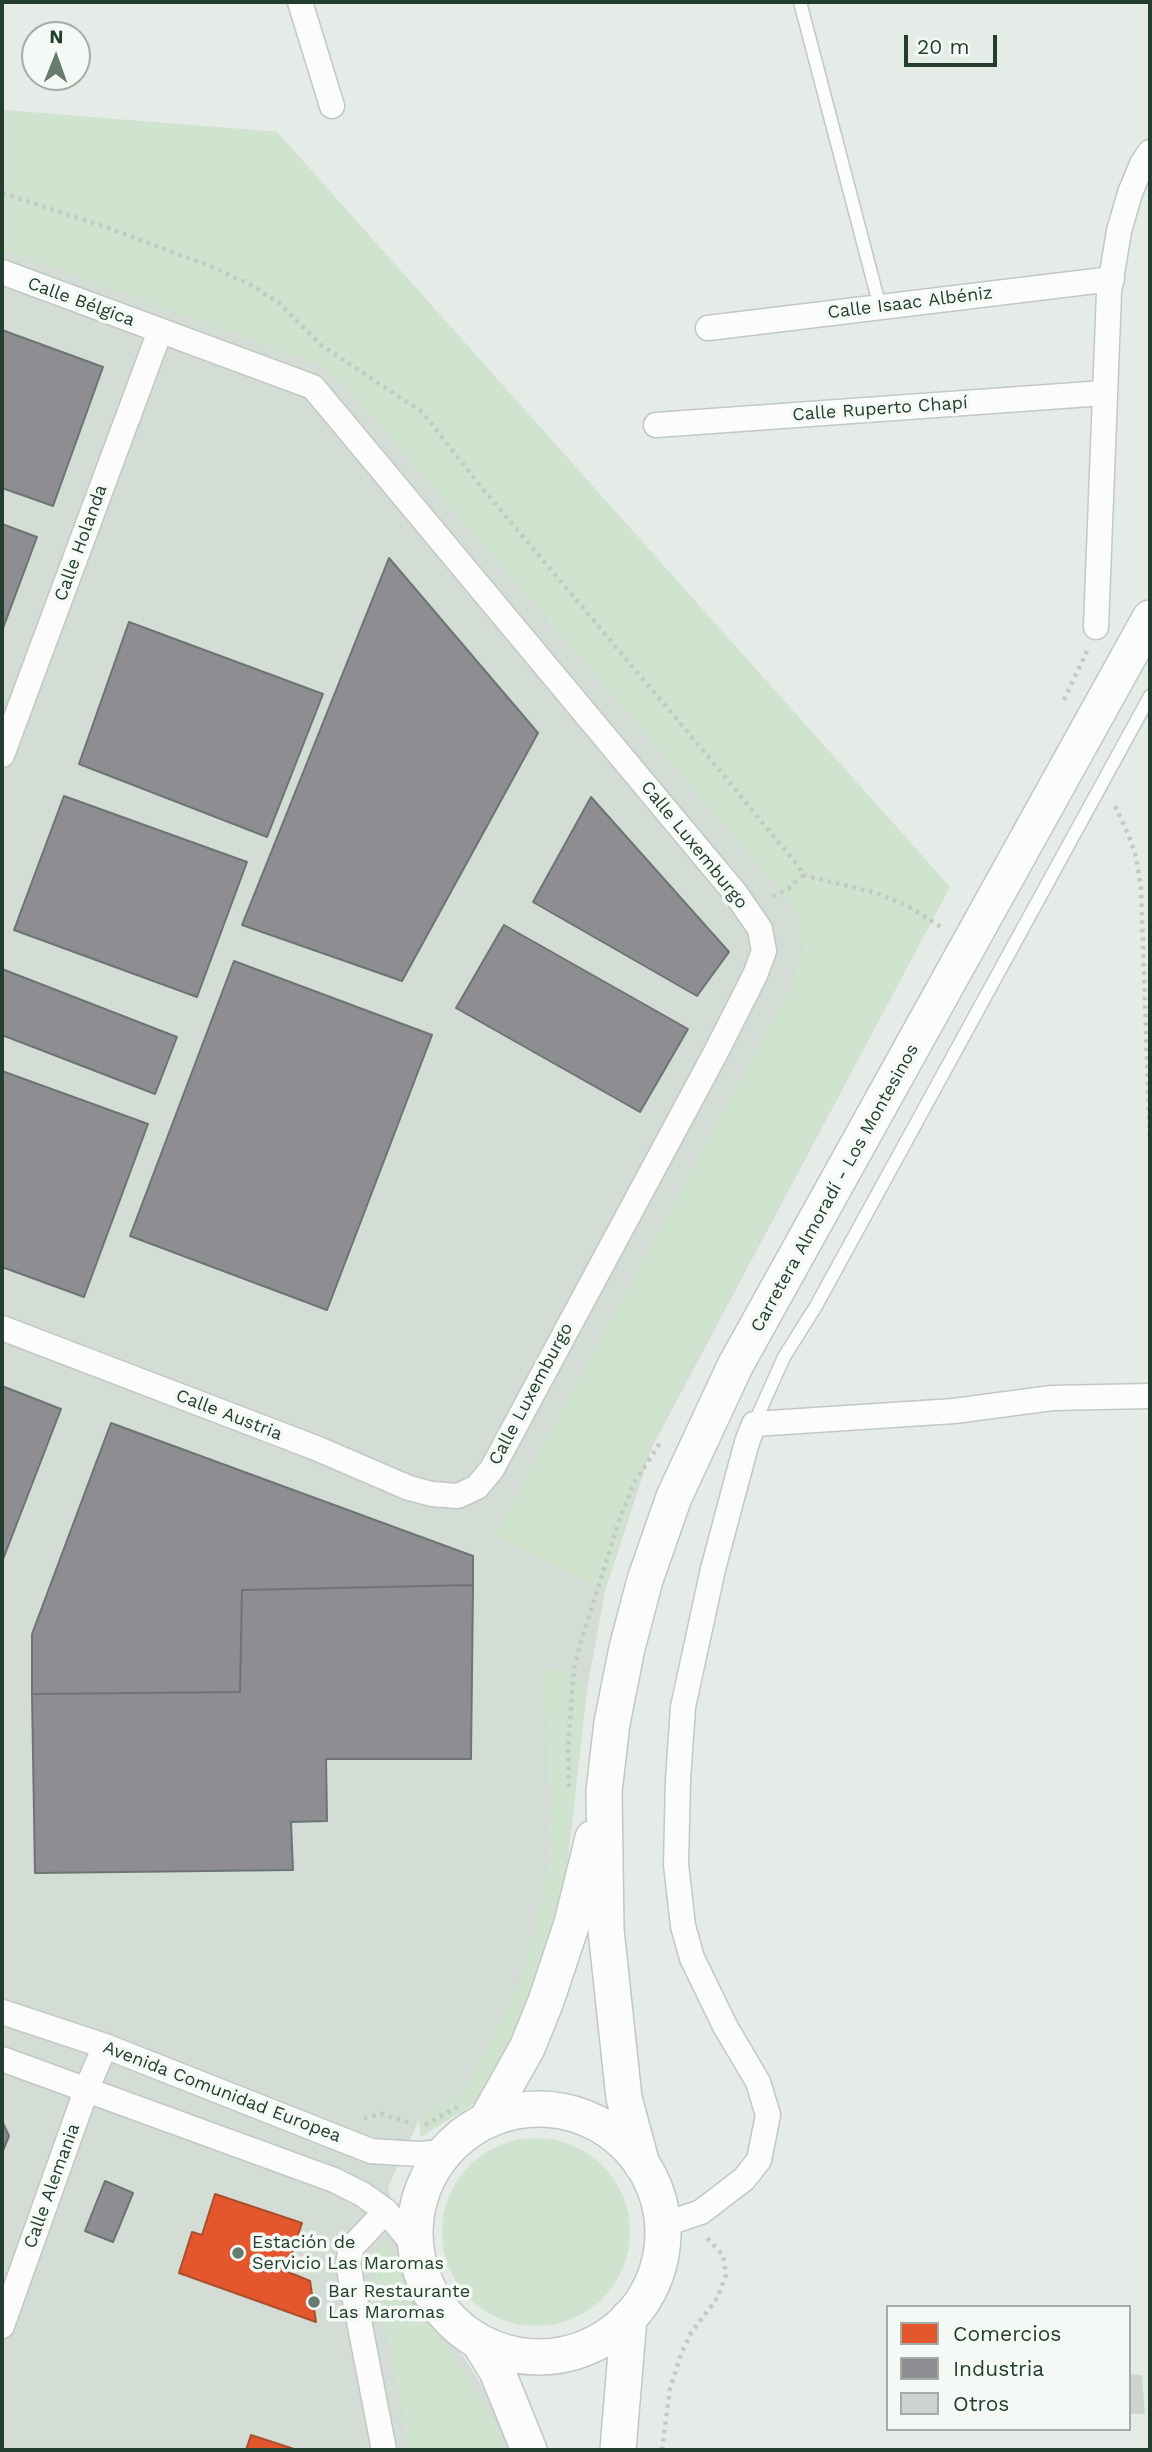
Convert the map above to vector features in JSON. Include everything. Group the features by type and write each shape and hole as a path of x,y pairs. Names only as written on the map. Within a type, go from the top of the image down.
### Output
{"main road":[{"name":"Carretera Almoradí - Los Montesinos","path":"486,2121 527,2048 572,1923 604,1791 612,1723 627,1648 645,1580 674,1497 735,1366 1150,618"},
{"name":"Carretera Almoradí - Los Montesinos","path":"604,1791 606,1930 624,2098 642,2165"},
{"path":"543,2109 572,2114 599,2125 623,2142 642,2165 659,2204 676,2221 645,2297 629,2318 604,2338 574,2352 542,2357 510,2354 479,2342 454,2325 435,2302 422,2276 415,2247 415,2221 420,2196 430,2173 444,2152 463,2134 486,2121 514,2112 543,2109"},
{"path":"618,2450 629,2318"},
{"path":"479,2342 497,2371 529,2450"}],"street":[{"path":"300,2 332,106"},
{"path":"1096,627 1104,393 1112,279 1119,232 1130,193 1150,152"},
{"name":"Calle Bélgica","path":"2,272 160,331"},
{"name":"Calle Isaac Albéniz","path":"708,328 1112,279"},
{"name":"Calle Holanda","path":"2,755 160,331"},
{"name":"Calle Luxemburgo","path":"160,331 313,387 760,929 764,951 755,975 492,1469 477,1487 457,1496"},
{"name":"Calle Ruperto Chapí","path":"656,425 1104,393"},
{"name":"Calle Austria","path":"2,1328 316,1448 409,1488 432,1494 457,1496"},
{"path":"676,2221 701,2212 744,2179 759,2160 768,2115 758,2082 725,2026 692,1958 683,1926 676,1864 683,1707 713,1569 754,1423 954,1411 1052,1398 1150,1396"},
{"name":"Avenida Comunidad Europea","path":"2,2012 105,2046 371,2151 418,2154 444,2152"},
{"name":"Calle Alemania","path":"2,2326 105,2046"},
{"path":"2,2059 88,2088 334,2180 362,2194 386,2211 415,2247"},
{"path":"384,2450 348,2264 351,2248 386,2211"}],"lane":[{"path":"800,2 880,307"},
{"path":"754,1423 784,1357 816,1306 1150,696"}],"path":[{"path":"2,193 103,226 210,266 253,286 279,303 321,345 422,412 803,875 887,897 908,906 970,946"},
{"path":"1103,780 1129,836 1142,888 1150,1143"},
{"path":"747,910 789,888 803,875"},
{"path":"662,2450 670,2389 681,2354 691,2333 718,2297 726,2275 723,2255 676,2221"}],"shaded area":[{"path":"2,110 277,132 950,887 652,1447 605,1591 587,1689 566,1876 481,2099 421,2137 419,2120 388,2187 408,2268 500,2415 510,2450 2,2450"}],"green space":[{"path":"2,110 277,132 950,887 650,1445 605,1591 494,1536 792,984 802,950 800,917 781,891 347,387 322,367 287,353 2,249"},
{"path":"552,1667 565,1669 587,1689 566,1876 555,1924 527,2014 481,2099 421,2137 420,2118 465,2089 523,1973 548,1871 550,1823 544,1677"},
{"path":"536,2138 554,2139 572,2145 603,2165 623,2196 629,2214 629,2250 623,2268 603,2299 572,2319 554,2325 536,2326 518,2325 500,2319 469,2299 449,2268 443,2250 442,2232 443,2214 449,2196 469,2165 500,2145 518,2139"},
{"path":"387,2242 407,2285 494,2420 504,2450 408,2450 393,2361 368,2255"}],"building: Comercios":[{"name":"Estación de Servicio Las Maromas","path":"215,2194 302,2223 286,2271 310,2281 316,2322 179,2273 192,2232 202,2235"},
{"path":"251,2435 297,2450 246,2450"}],"building: Industria":[{"path":"2,330 103,367 53,506 2,488"},
{"path":"2,524 37,537 2,631"},
{"path":"389,558 538,733 402,981 242,925"},
{"path":"129,622 323,694 267,837 79,764"},
{"path":"64,796 247,862 197,997 14,930"},
{"path":"591,797 729,952 697,996 533,902"},
{"path":"504,925 688,1029 640,1112 456,1008"},
{"path":"234,961 432,1035 327,1310 130,1236"},
{"path":"2,969 177,1037 155,1094 2,1035"},
{"path":"2,1071 148,1124 84,1297 2,1267"},
{"path":"2,1386 61,1409 2,1562"},
{"path":"111,1423 473,1556 473,1585 242,1590 240,1692 32,1694 32,1634"},
{"path":"473,1585 471,1759 326,1759 327,1821 291,1822 293,1870 35,1873 32,1694 240,1692 242,1590"},
{"path":"2,2121 9,2136 2,2153"},
{"path":"105,2181 133,2193 113,2242 85,2231"}],"building: Otros":[{"path":"1131,2375 1141,2376 1144,2413 1131,2413"}],"place":[{"name":"Estación de Servicio Las Maromas","path":"238,2253"},
{"name":"Bar Restaurante Las Maromas","path":"314,2302"}]}
